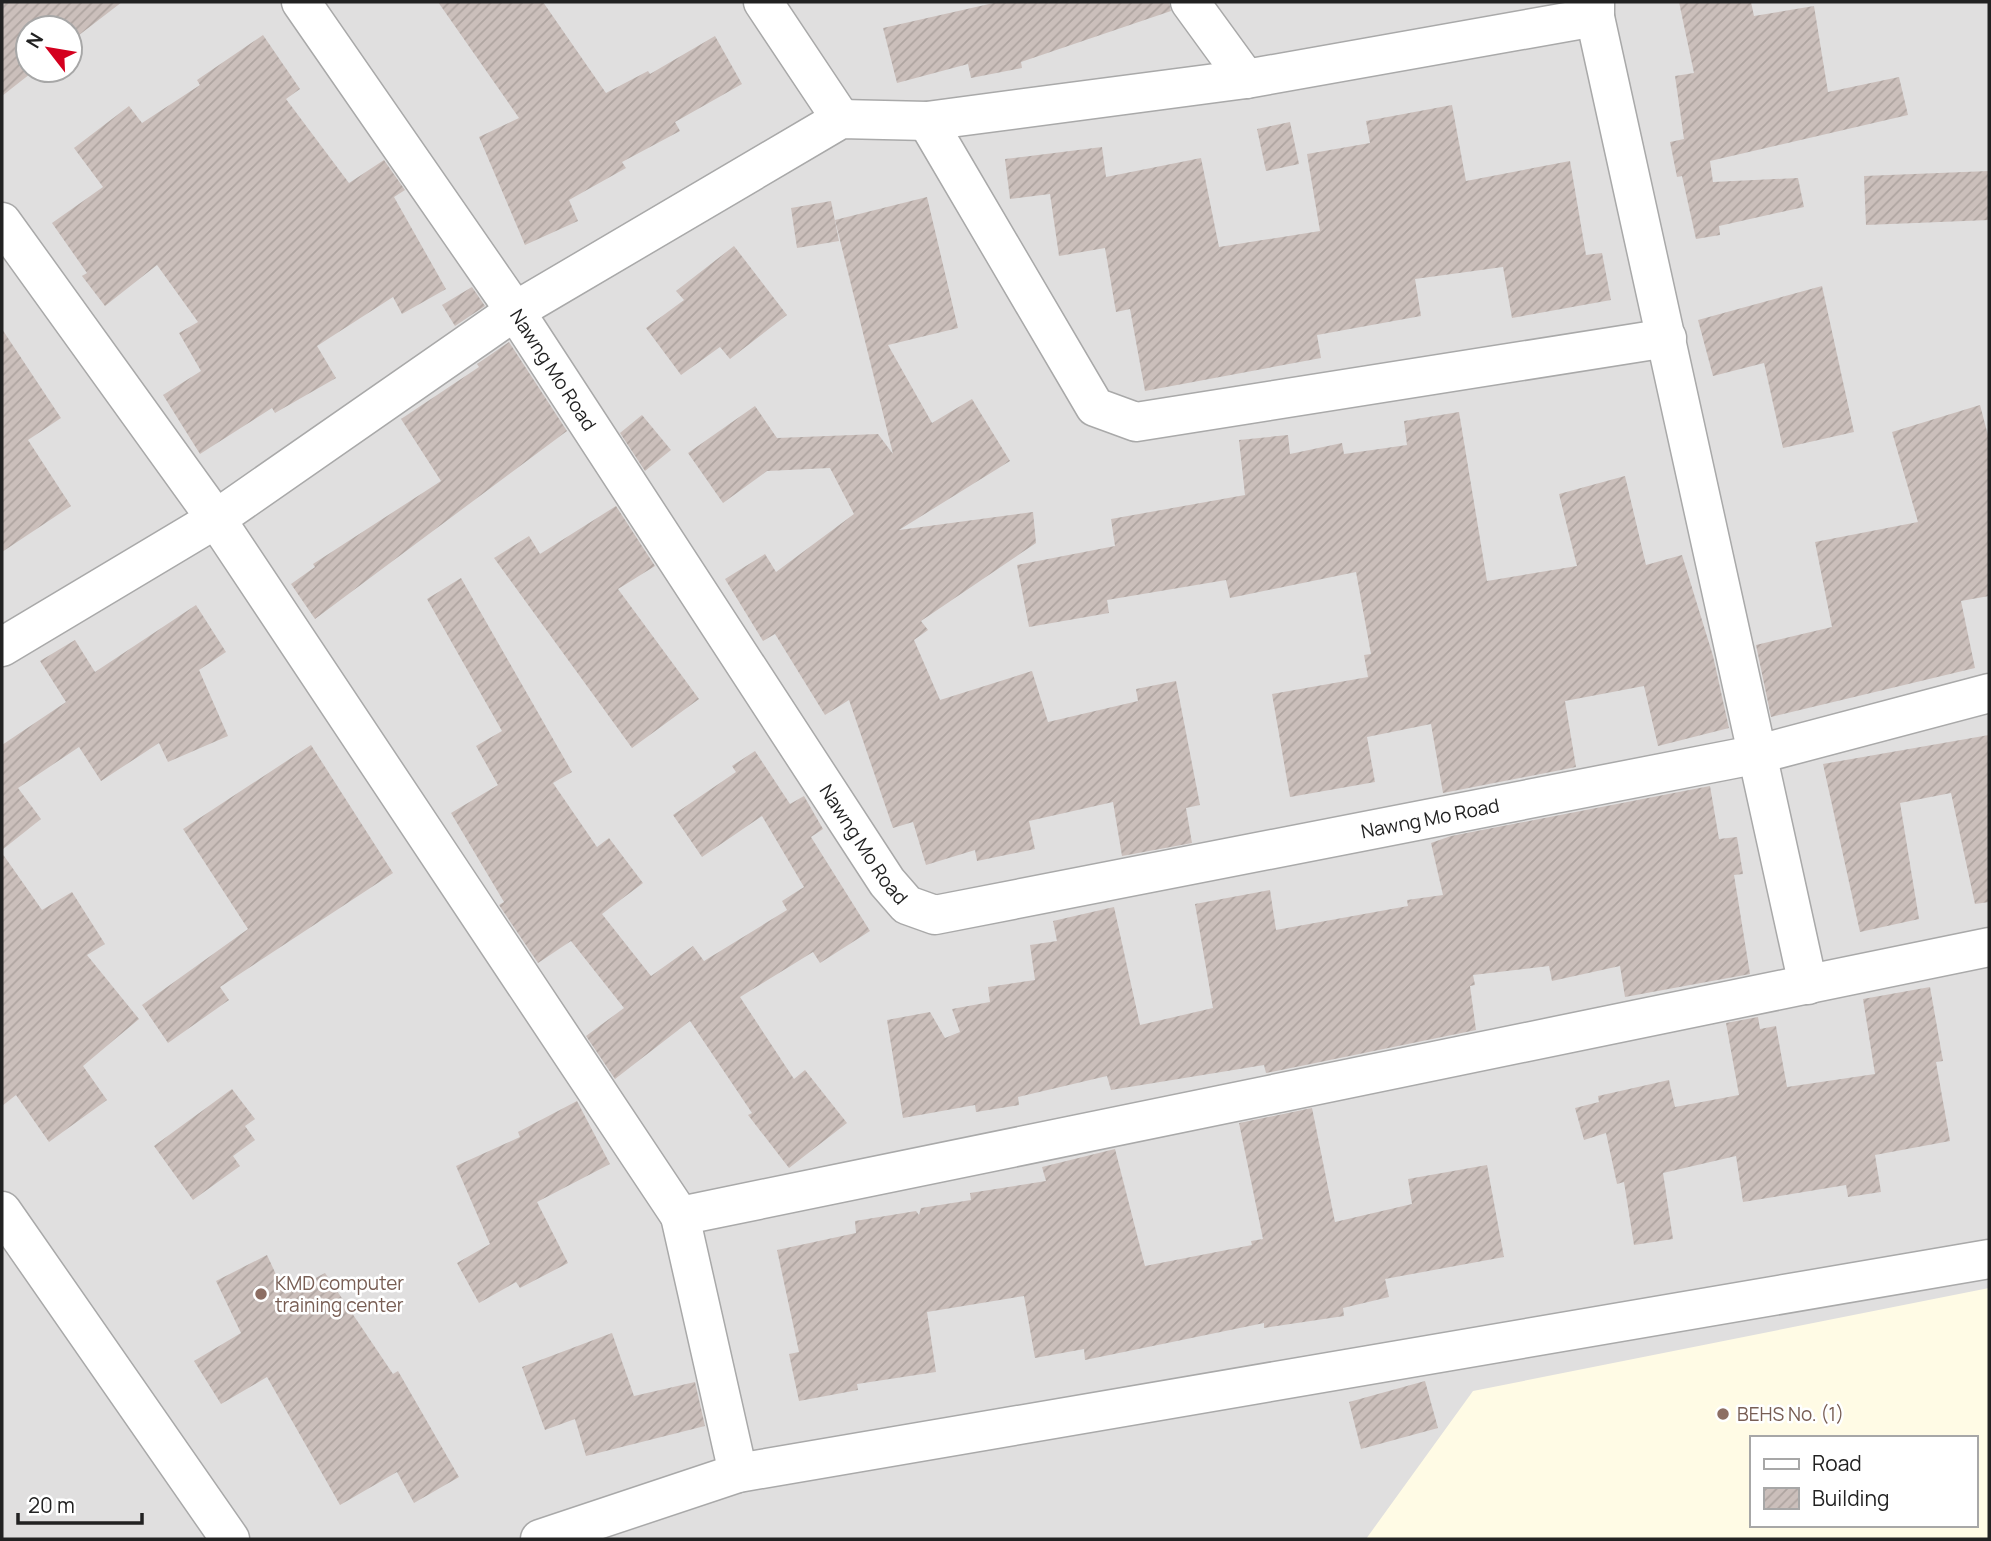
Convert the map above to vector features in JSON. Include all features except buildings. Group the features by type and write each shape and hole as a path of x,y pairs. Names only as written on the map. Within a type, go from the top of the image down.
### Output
{"street":[{"name":"Nawng Mo Road","path":"301,2 515,311 887,882 908,905 935,915 1759,754 1989,693"},
{"path":"763,2 841,119"},
{"path":"1190,2 1246,79"},
{"path":"2,646 216,519 515,311 841,119 927,121 1246,79 1595,9 1808,985"},
{"path":"927,121 1072,372 1096,407 1136,422 1667,338"},
{"path":"2,222 216,519 680,1216 738,1473"},
{"path":"680,1216 1989,947"},
{"path":"2,1211 230,1539"},
{"path":"540,1539 738,1473 1989,1259"}],"shaded area":[{"path":"2,2 1989,2 1989,1539 2,1539"},
{"name":"BEHS No. (1)","path":"1989,1288 1989,1539 1366,1539 1473,1391"}],"place":[{"name":"KMD computer training center","path":"261,1294"},
{"name":"BEHS No. (1)","path":"1723,1414"}]}
